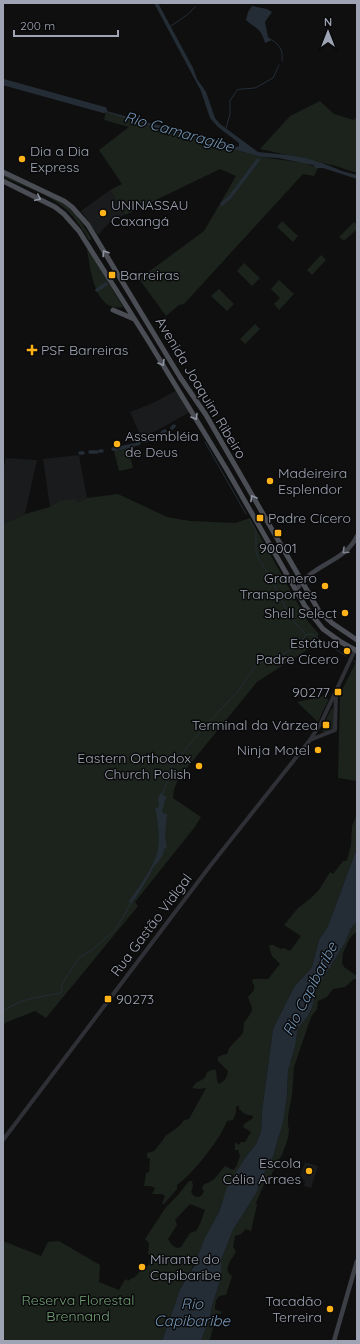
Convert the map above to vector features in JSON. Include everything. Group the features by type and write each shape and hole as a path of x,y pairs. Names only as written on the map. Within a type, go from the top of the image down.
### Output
{"main road":[{"name":"Avenida Joaquim Ribeiro","path":"3,172 64,201 72,207 88,225 180,377 206,415 319,611 332,623 357,640"},
{"name":"Avenida Joaquim Ribeiro","path":"3,181 48,203 64,214 79,230 230,476 305,606 320,625 333,636 356,649"},
{"path":"113,310 135,319"},
{"path":"296,591 302,581 340,556 352,544 357,536"},
{"path":"334,1341 357,1262"}],"street":[{"name":"Rua Gastão Vidigal","path":"3,1140 210,866 310,740 356,649"},
{"path":"310,740 335,730 336,691"},
{"path":"318,726 320,731 324,734"}],"shaded area":[{"name":"UNINASSAU Caxangá","path":"110,190 125,215 109,223 98,235 81,211"},
{"path":"177,390 190,412 156,431 141,437 130,412 153,403"},
{"path":"79,455 87,498 78,502 59,501 50,507 43,459"},
{"path":"6,458 37,460 25,514 3,524 3,470"},
{"name":"Escola Célia Arraes","path":"305,1162 318,1166 311,1188 304,1186 305,1181 300,1176"}],"green space":[{"path":"320,101 334,114 354,120 357,116 357,173 336,166 260,149 290,116"},
{"path":"106,111 126,119 261,157 305,163 318,168 314,176 303,174 184,304 179,305 166,316 139,279 204,231 236,176 220,169 125,215 110,190 122,184 99,150 129,127 104,120"},
{"path":"3,174 42,191 64,204 72,211 86,229 91,240 89,240 67,210 53,200 36,191 3,177"},
{"path":"282,221 298,236 293,242 277,227"},
{"path":"354,222 357,225 357,229 344,241 339,237"},
{"path":"87,249 123,307 113,307 106,303 100,296 92,277"},
{"path":"321,255 326,260 312,275 307,270"},
{"path":"244,263 260,278 252,286 237,271"},
{"path":"279,280 294,294 279,310 274,304 280,298 271,289"},
{"path":"219,289 234,304 227,311 211,296"},
{"path":"255,324 260,329 245,344 240,339"},
{"path":"128,447 133,468 119,471 114,451"},
{"path":"118,494 167,517 190,521 235,523 250,518 307,620 319,634 310,648 257,682 178,779 173,798 201,817 194,828 135,902 138,906 46,1018 35,1011 3,1025 3,524 25,514 50,507 59,501 75,499 78,502 87,498"},
{"path":"357,660 357,781 338,778 340,694"},
{"path":"324,696 327,697 328,701 318,722 297,702"},
{"path":"333,708 334,728 324,733 322,729 331,709"},
{"name":"Reserva Florestal Brennand","path":"357,814 357,848 328,926 319,940 312,967 294,987 273,1029 262,1111 261,1132 256,1144 245,1158 234,1177 201,1252 180,1289 162,1341 3,1341 3,1241 41,1256 48,1242 59,1241 100,1265 99,1282 119,1290 126,1279 128,1281 134,1278 145,1266 148,1266 150,1261 153,1259 152,1256 148,1254 149,1243 145,1239 166,1207 189,1181 192,1181 193,1186 191,1192 194,1196 199,1197 204,1191 202,1188 204,1184 214,1179 225,1166 233,1170 236,1167 240,1156 238,1150 235,1150 235,1142 239,1145 241,1142 245,1142 251,1132 243,1127 244,1124 253,1118 253,1116 245,1114 239,1109 239,1106 236,1106 236,1113 233,1120 227,1121 219,1136 205,1156 177,1185 177,1189 164,1204 162,1203 165,1196 162,1194 152,1194 155,1188 144,1186 146,1173 149,1172 150,1159 147,1157 147,1153 154,1151 165,1136 178,1127 184,1120 189,1119 206,1088 192,1088 196,1083 205,1078 207,1073 212,1070 216,1070 217,1081 219,1084 223,1082 227,1076 228,1071 218,1061 218,1057 227,1054 229,1048 243,1033 244,1023 251,1013 252,1008 248,997 254,990 254,984 252,983 253,979 268,979 280,964 272,956 269,947 270,945 290,951 301,936 284,925 298,908 319,890 330,872 333,874 343,861 347,860 351,845 352,826","holes":["190,1204 205,1210 196,1231 190,1233 181,1247 177,1248 172,1245 168,1239 177,1225 175,1220"]},
{"path":"357,922 357,931 350,938 343,953 342,963 344,967 357,976 357,979 354,979 345,987 333,989 327,997 318,1001 317,1009 311,1017 294,1067 292,1095 288,1116 288,1138 282,1155 270,1178 265,1182 256,1203 257,1205 251,1231 246,1229 241,1234 235,1236 233,1247 236,1251 228,1267 229,1273 232,1276 226,1295 220,1296 215,1303 215,1309 222,1312 221,1314 217,1314 209,1341 201,1341 210,1318 212,1306 221,1278 221,1260 233,1230 257,1192 261,1178 272,1160 279,1136 287,1096 288,1071 295,1047 298,1028 308,1016 312,1008 316,990 345,943 351,928"}],"water":[{"path":"154,3 158,3 193,68 197,79 206,92 215,118 220,124 258,152 305,158 357,175 357,179 323,168 316,168 313,165 278,158 261,157 126,119 96,108 173,128 237,147 239,146 239,143 218,127 210,118 201,91"},
{"path":"252,6 267,9 272,12 265,22 268,37 272,40 265,43 260,31 246,20 248,12"},
{"path":"162,792 163,796 166,796 162,811 163,813 167,814 165,836 167,848 164,849 162,857 153,868 143,887 131,904 129,901 146,876 157,855 159,833 155,808 159,807 158,797"},
{"name":"Rio Capibaribe","path":"357,848 357,922 351,928 345,943 316,990 312,1008 308,1016 298,1028 295,1047 288,1071 287,1096 283,1122 272,1160 261,1178 257,1192 233,1230 221,1260 221,1278 212,1306 210,1318 201,1341 162,1341 180,1289 194,1266 205,1238 219,1212 227,1187 245,1158 256,1144 261,1132 262,1111 273,1029 294,987 312,967 319,940 328,926"}],"waterway":[{"path":"171,26 187,15 195,7"},
{"path":"272,40 278,44 281,49 282,61"},
{"path":"226,128 230,114 230,101 237,90 255,88 273,78 279,65"},
{"name":"Rio Camaragibe","path":"3,82 104,110"},
{"path":"222,204 230,197 258,160"},
{"path":"97,290 106,284"},
{"path":"151,438 155,437"},
{"path":"144,441 150,439"},
{"path":"205,442 246,514"},
{"path":"120,448 134,445"},
{"path":"90,452 97,452"},
{"path":"249,519 256,531 256,551 258,558 270,576 287,611 306,635"},
{"path":"163,794 172,765 239,690 256,665 296,648 306,635 312,634 346,656"},
{"path":"3,1011 24,1000 61,993 62,984 79,958 92,950 114,931 131,902"}],"place":[{"name":"Dia a Dia Express","path":"22,159"},
{"name":"UNINASSAU Caxangá","path":"103,213"},
{"name":"Barreiras","path":"112,275"},
{"name":"PSF Barreiras","path":"32,350"},
{"name":"Assembléia de Deus","path":"117,444"},
{"name":"Madeireira Esplendor","path":"270,481"},
{"name":"Padre Cícero","path":"260,518"},
{"name":"90001","path":"278,533"},
{"name":"Granero Transportes","path":"325,586"},
{"name":"Shell Select","path":"345,613"},
{"name":"Estátua Padre Cícero","path":"347,651"},
{"name":"90277","path":"338,692"},
{"name":"Terminal da Várzea","path":"326,725"},
{"name":"Ninja Motel","path":"318,750"},
{"name":"Eastern Orthodox Church Polish","path":"199,766"},
{"name":"90273","path":"108,999"},
{"name":"Escola Célia Arraes","path":"309,1171"},
{"name":"Mirante do Capibaribe","path":"142,1267"},
{"name":"Tacadão Terreira","path":"330,1309"}]}
